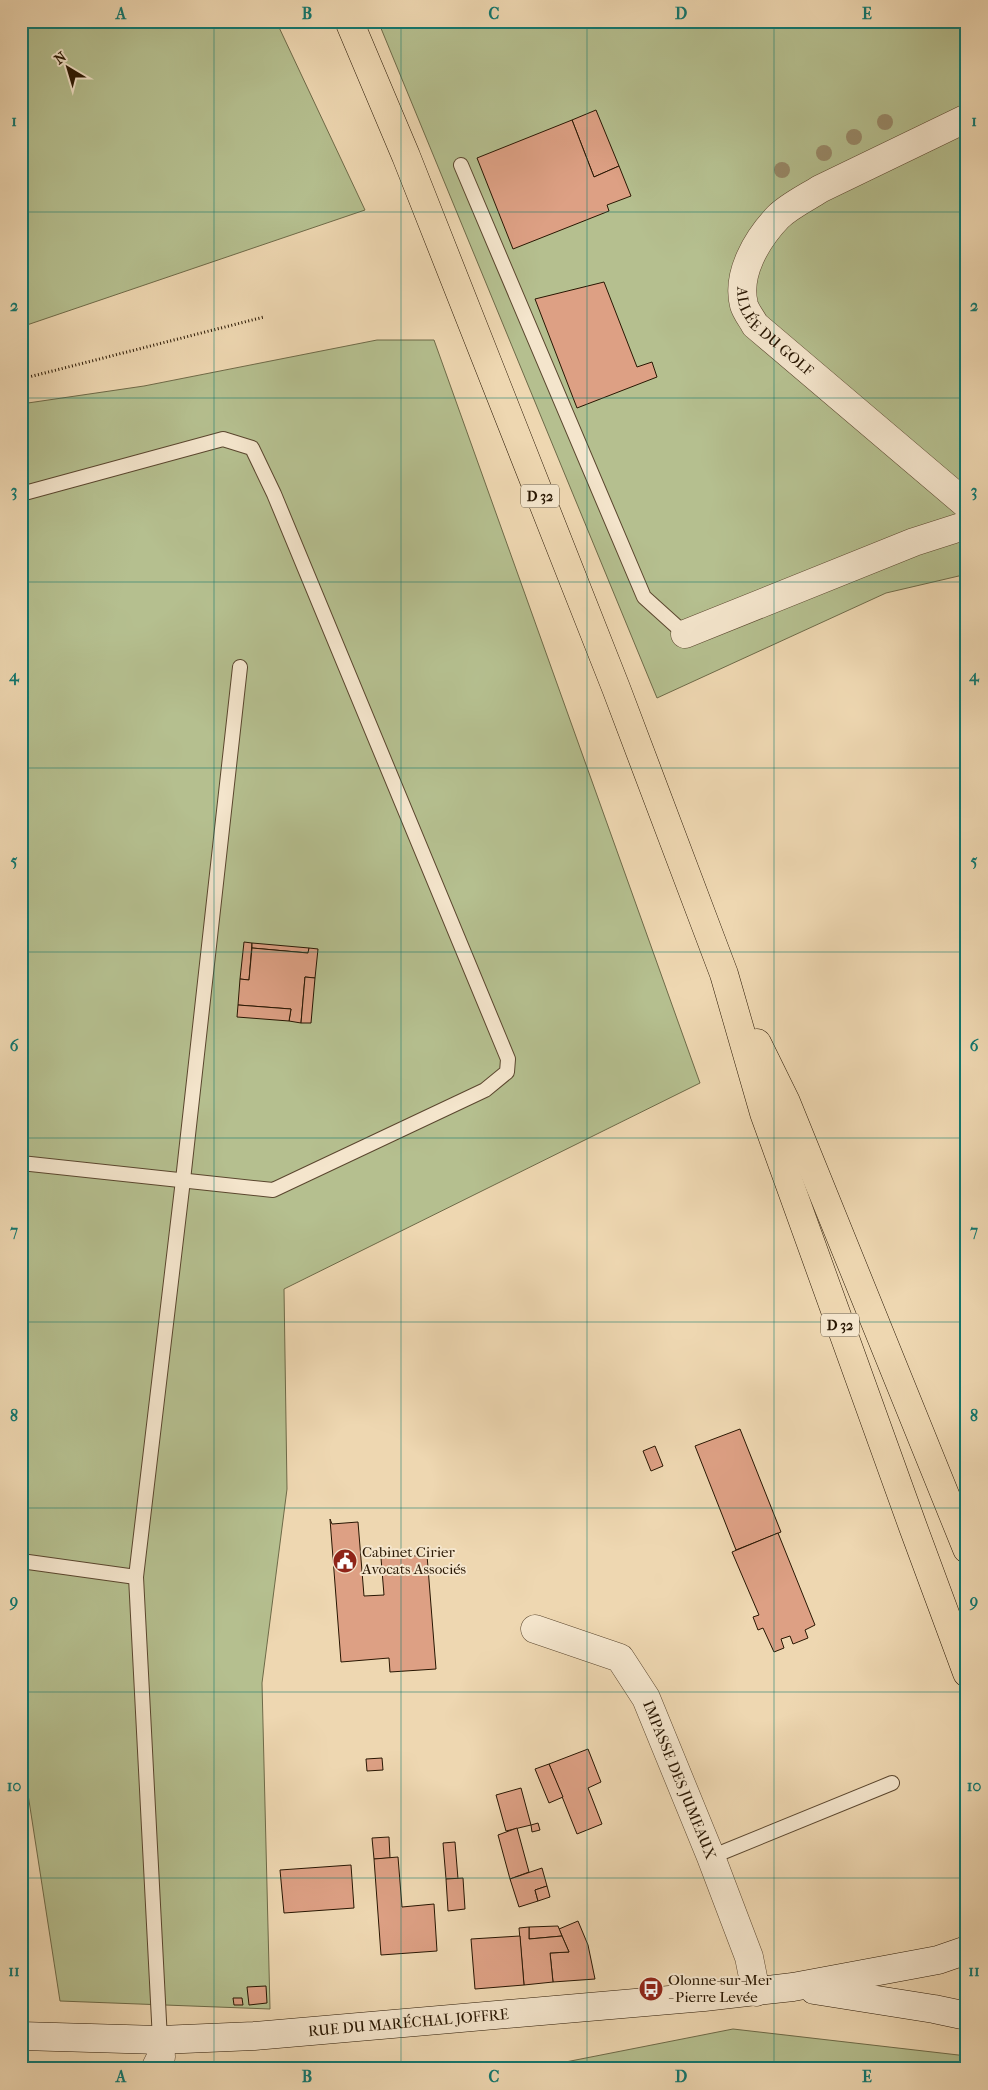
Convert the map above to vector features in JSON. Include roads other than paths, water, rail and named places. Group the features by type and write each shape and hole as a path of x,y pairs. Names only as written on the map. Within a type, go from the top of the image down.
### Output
{"main road":[{"name":"D 32","path":"349,21 406,156 612,678 724,974 764,1113 912,1527 967,1672"},
{"name":"D 32","path":"724,974 786,1102 967,1549"}],"street":[{"name":"ALLÉE DU GOLF","path":"967,118 797,202 778,217 762,236 749,260 742,283 744,306 755,325 967,505"},
{"path":"685,634 914,542 967,525"},
{"name":"IMPASSE DES JUMEAUX","path":"535,1629 620,1658 646,1698 711,1857 749,1957 756,1992"},
{"name":"RUE DU MARÉCHAL JOFFRE","path":"21,2036 160,2040 254,2036 756,1992 938,1960 967,1950"},
{"name":"RUE DU MARÉCHAL JOFFRE","path":"793,1987 934,2008 967,2016"},
{"path":"156,2069 161,2057 160,2040"}],"lane":[{"path":"461,165 644,597 685,634"},
{"path":"21,494 223,439 252,448 278,503 508,1059 507,1072 485,1090 273,1190 21,1163"},
{"path":"160,2040 136,1577 183,1180 240,667"},
{"path":"21,1561 136,1577"},
{"path":"711,1857 892,1783"}],"place":[{"name":"Cabinet Cirier Avocats Associés","path":"345,1561"},
{"name":"Olonne-sur-Mer - Pierre Levée","path":"651,1989"}]}
